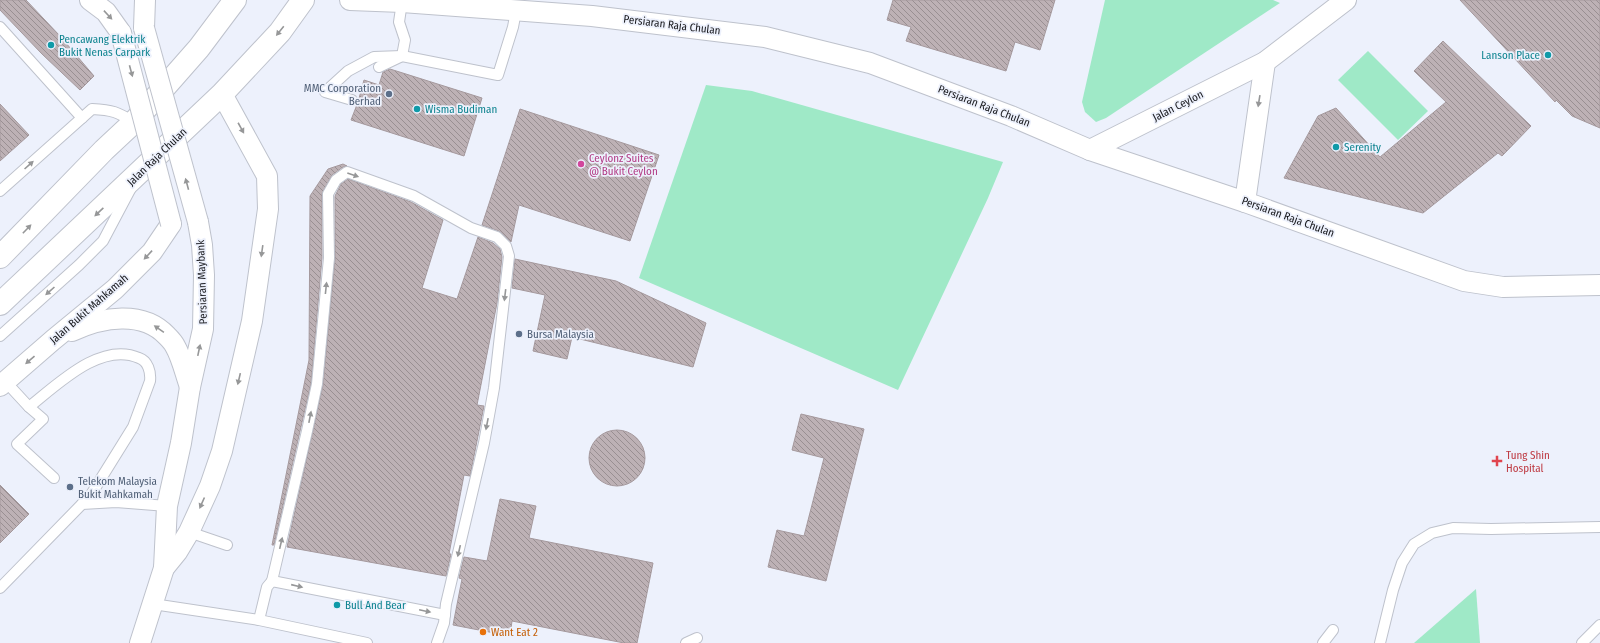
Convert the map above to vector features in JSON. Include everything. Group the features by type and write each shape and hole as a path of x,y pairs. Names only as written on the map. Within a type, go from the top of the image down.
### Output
{"main road":[{"path":"0,257 104,150 134,122 199,48 235,0"},
{"path":"199,48 250,0"},
{"name":"Jalan Raja Chulan","path":"0,304 222,94 280,32 303,0"}],"street":[{"name":"Jalan Bukit Mahkamah","path":"3,384 114,289 134,270 152,252 171,224 121,33 106,12 90,0"},
{"name":"Persiaran Maybank","path":"140,643 164,568 167,506 181,443 190,387 204,329 202,244 198,222 144,28 145,0"},
{"name":"Persiaran Raja Chulan","path":"350,0 402,2 643,21 765,37 870,63 1011,116 1090,150 1245,202 1464,281 1503,287 1600,284"},
{"name":"Jalan Ceylon","path":"1090,150 1266,62 1346,0"},
{"path":"1245,202 1266,62"},
{"name":"Persiaran Maybank","path":"164,568 177,552 189,532 210,486 222,450 252,321 268,208 267,176 222,94"},
{"path":"53,340 82,326 100,320 127,319 144,321 162,330 175,345 190,387"}],"lane":[{"path":"402,2 399,22 405,40 402,56"},
{"path":"352,100 325,92 348,71 360,63 374,57 402,56 498,75 513,27 516,11"},
{"path":"0,27 82,118"},
{"path":"379,67 402,56"},
{"path":"0,191 92,109 116,111 134,122"},
{"path":"260,620 267,587 272,581 308,431 317,384 329,258 328,194 336,180 346,172 414,196 471,228 497,237 506,246 509,256 494,388 484,443 446,604 445,616 437,643"},
{"path":"0,336 79,265 103,241 139,174"},
{"path":"0,588 92,493 133,427 150,381 151,375 149,368 141,358 124,353 106,355 89,362 29,407"},
{"path":"3,384 43,419 17,444 54,478"},
{"path":"82,504 116,502 167,506"},
{"path":"1380,643 1393,590 1402,563 1414,544 1432,532 1453,528 1491,529 1600,527"},
{"path":"189,532 227,545"},
{"path":"272,581 445,616"},
{"path":"153,604 260,620 367,643"},
{"path":"1582,643 1600,625"},
{"path":"1323,643 1333,630"},
{"path":"686,643 697,638"}],"green space":[{"path":"1105,0 1273,0 1280,3 1106,118 1096,122 1085,112 1082,102"},
{"path":"1368,51 1428,111 1398,140 1338,80"},
{"path":"706,85 752,91 1003,162 988,198 898,390 639,278"},
{"path":"1476,589 1480,643 1414,643"}],"building":[{"name":"Pencawang Elektrik Bukit Nenas Carpark","path":"0,0 26,0 60,36 94,76 80,90 42,54 0,10"},
{"path":"893,0 1055,0 1040,50 1015,42 1006,71 906,41 911,27 887,20"},
{"name":"Lanson Place","path":"1460,0 1600,0 1600,128 1572,116 1556,100 1555,102"},
{"path":"1443,41 1531,126 1502,156 1498,153 1423,213 1284,178 1318,116 1336,108 1380,157 1446,102 1414,71"},
{"name":"Wisma Budiman","path":"390,69 482,98 464,156 351,120 364,80 379,85 383,72"},
{"path":"0,104 29,135 0,161"},
{"path":"520,109 659,155 630,241 519,205 511,242 499,231 482,225"},
{"path":"343,164 347,166 343,167 332,175 322,194 322,258 311,383 274,545 272,545 309,360 310,196 328,169"},
{"path":"348,179 411,202 443,220 422,288 457,299 478,237 493,243 500,249 502,257 497,303 477,405 484,406 470,476 464,475 446,576 287,547 323,385 335,259 335,196 341,184"},
{"path":"515,259 616,281 706,323 693,367 572,337 567,359 533,351 545,295 512,288"},
{"path":"801,414 864,429 826,581 768,567 777,530 804,536 824,458 792,450"},
{"path":"612,430 622,430 637,438 643,447 645,458 643,469 637,478 622,486 612,486 601,481 594,474 589,463 589,453 594,442 601,435"},
{"path":"0,485 29,514 0,543"},
{"path":"500,499 536,506 529,538 653,563 637,643 624,643 512,621 510,636 453,625 462,579 459,578 464,557 487,561"}],"place":[{"name":"Pencawang Elektrik Bukit Nenas Carpark","path":"51,45"},
{"name":"Lanson Place","path":"1548,55"},
{"name":"MMC Corporation Berhad","path":"389,94"},
{"name":"Wisma Budiman","path":"417,109"},
{"name":"Serenity","path":"1336,147"},
{"name":"Ceylonz Suites @ Bukit Ceylon","path":"581,164"},
{"name":"Bursa Malaysia","path":"519,334"},
{"name":"Tung Shin Hospital","path":"1497,461"},
{"name":"Telekom Malaysia Bukit Mahkamah","path":"70,487"},
{"name":"Bull And Bear","path":"337,605"},
{"name":"Want Eat 2","path":"483,632"}]}
